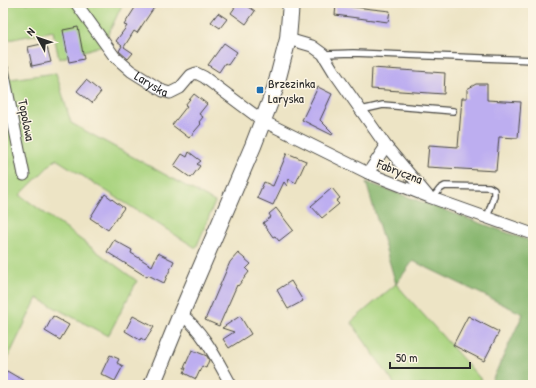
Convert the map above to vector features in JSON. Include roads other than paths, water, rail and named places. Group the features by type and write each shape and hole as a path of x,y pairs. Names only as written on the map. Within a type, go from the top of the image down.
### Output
{"street":[{"name":"Laryska","path":"76,3 114,56 131,71 163,92 170,93 180,88 191,75 196,73 204,77 263,121"},
{"path":"152,385 275,89 288,39 291,3"},
{"path":"288,39 312,46 323,54 386,146 431,198"},
{"name":"Topolowa","path":"3,70 24,175"},
{"name":"Fabryczna","path":"263,121 368,173 431,198 533,234"},
{"path":"368,173 386,146"},
{"path":"181,314 190,321 203,338 232,385"}],"lane":[{"path":"323,54 353,53 533,60"},
{"path":"361,110 383,105 453,111"},
{"path":"431,198 445,186 489,187 494,190 494,196 487,218"}],"place":[{"name":"Brzezinka Laryska","path":"260,90"}]}
